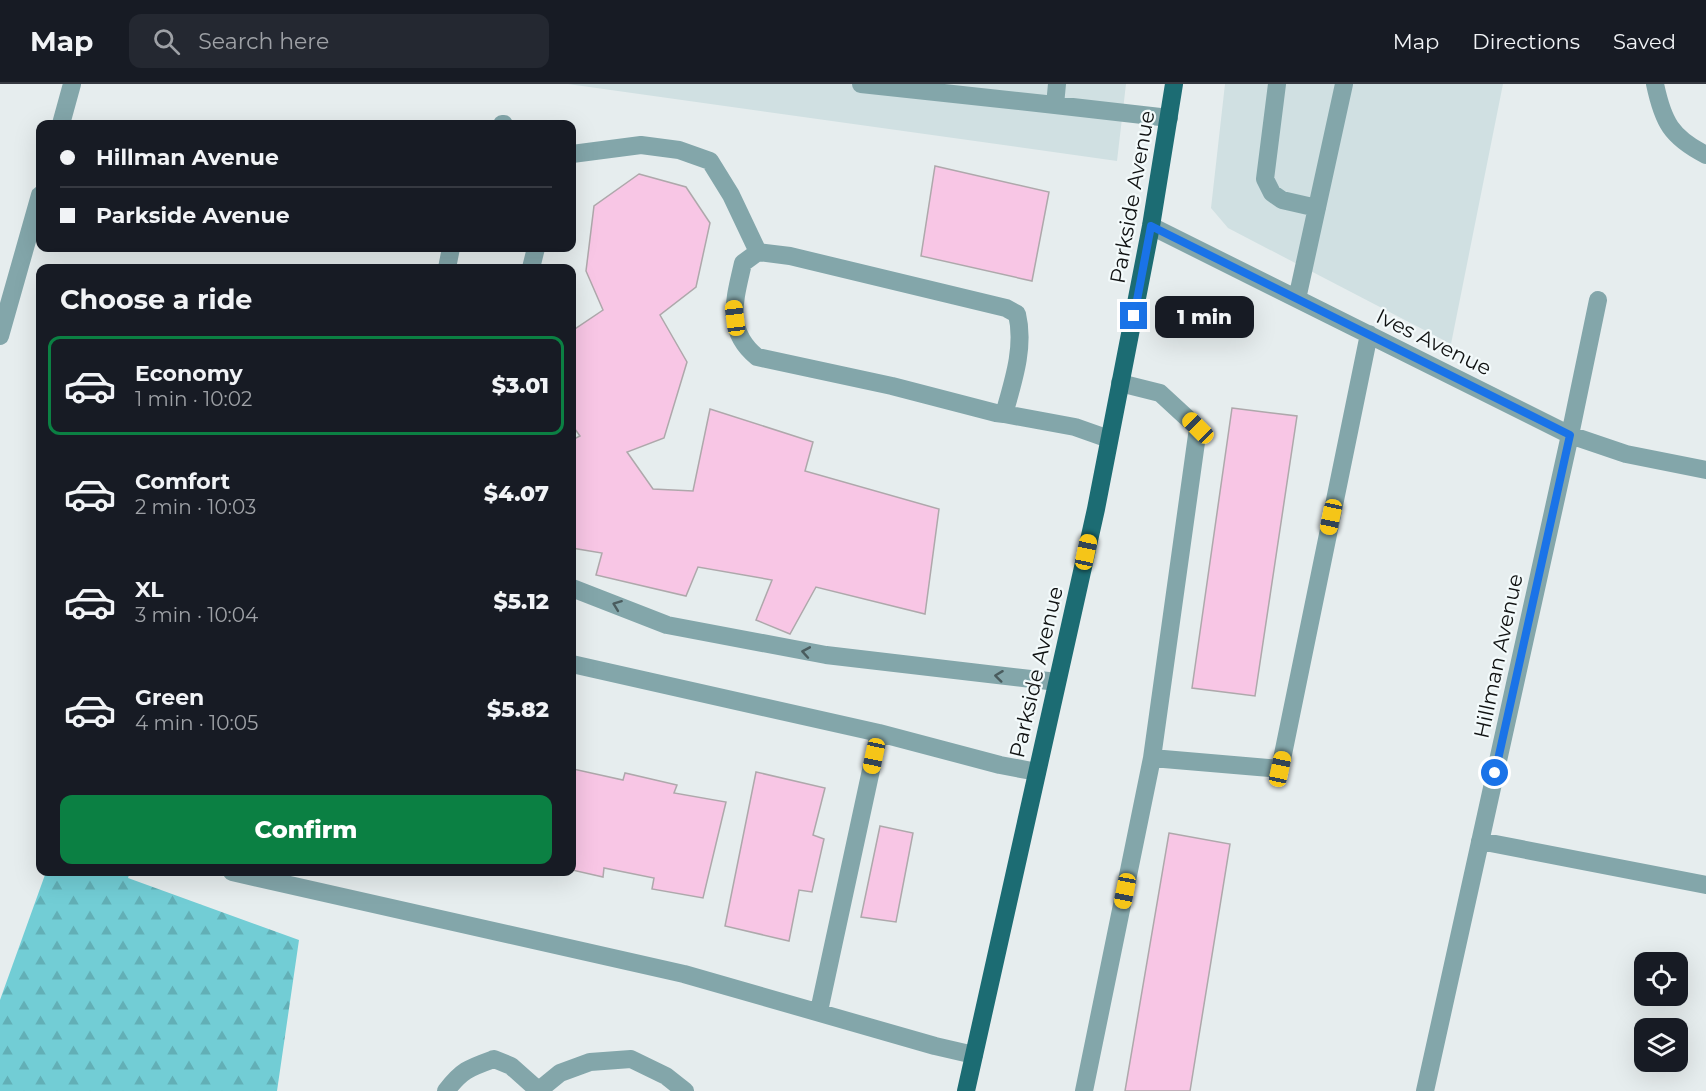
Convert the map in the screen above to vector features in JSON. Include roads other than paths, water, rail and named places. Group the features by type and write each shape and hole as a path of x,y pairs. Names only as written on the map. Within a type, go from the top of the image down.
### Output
{"main road":[{"name":"Parkside Avenue","path":"966,1091 1109,439 1151,226 1174,84"}],"street":[{"path":"62,120 72,84"},
{"path":"861,84 969,90 1055,105 1169,118"},
{"path":"1055,105 1057,84"},
{"path":"1277,84 1265,179 1272,193 1282,200 1317,208"},
{"path":"1297,299 1344,84"},
{"path":"1655,84 1660,110 1672,130 1688,146 1706,155"},
{"path":"576,153 640,145 679,150 710,161 732,195 758,252"},
{"path":"0,336 36,209"},
{"name":"Ives Avenue","path":"1151,226 1570,435 1626,454 1706,471"},
{"path":"1004,414 1016,372 1020,327 1017,314 1006,308 790,256 758,252 743,262 733,305 736,331 749,350 757,357 892,386 1004,414 1075,427 1109,439"},
{"name":"Hillman Avenue","path":"1425,1091 1598,300"},
{"path":"1152,758 1280,769 1369,334"},
{"path":"1084,1091 1152,758 1198,428 1160,393 1120,383"},
{"path":"576,590 667,625 826,655 1057,682"},
{"path":"576,665 879,733 1000,765 1037,772"},
{"path":"819,1011 879,733"},
{"path":"1480,841 1706,885"},
{"path":"250,876 684,974 935,1046 974,1055"},
{"path":"446,1091 458,1075 494,1059 511,1066 538,1090 560,1073 590,1062 631,1059 666,1076 685,1091"}]}
